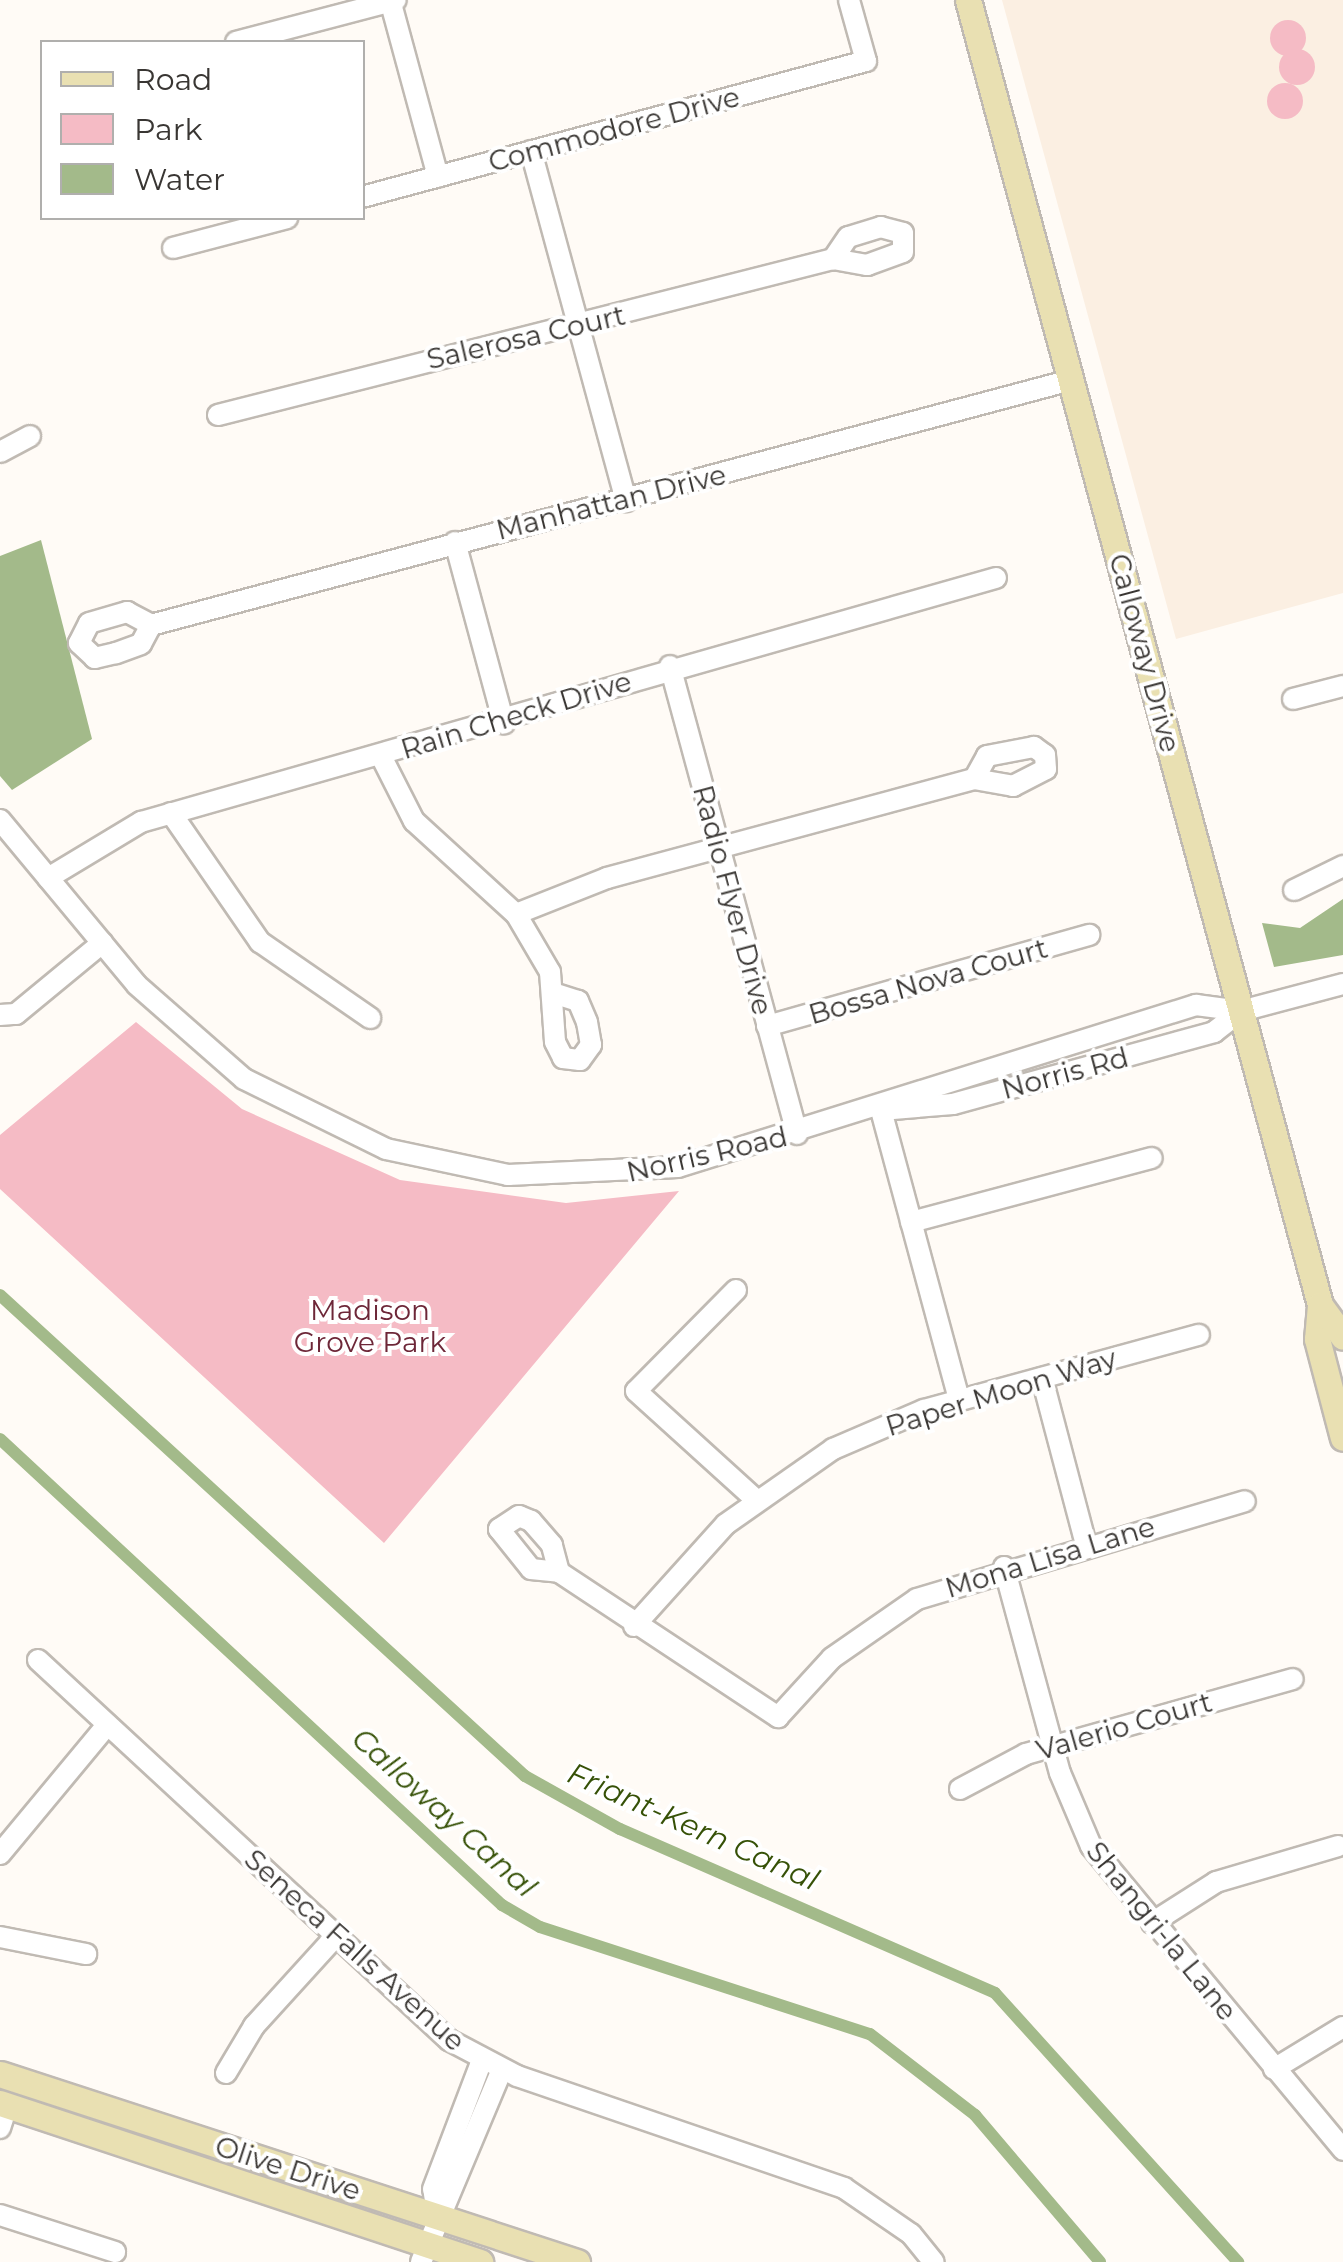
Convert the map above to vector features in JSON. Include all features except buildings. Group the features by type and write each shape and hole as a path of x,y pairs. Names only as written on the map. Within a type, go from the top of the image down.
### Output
{"main road":[{"name":"Calloway Drive","path":"968,0 1320,1305 1320,1350 1343,1438"},
{"name":"Calloway Drive","path":"1320,1305 1343,1337"},
{"path":"1320,1350 1343,1384"},
{"name":"Olive Drive","path":"0,2074 577,2262"},
{"path":"2,2112 24,2098 91,2116 108,2110"},
{"name":"Olive Drive","path":"2,2112 424,2253 480,2262"}],"street":[{"path":"243,40 393,0 438,176"},
{"name":"Commodore Drive","path":"365,196 866,61 849,0"},
{"path":"531,152 626,501"},
{"path":"173,248 279,220"},
{"name":"Salerosa Court","path":"218,415 578,327 833,258"},
{"name":"Manhattan Drive","path":"151,625 1071,380"},
{"path":"0,452 30,436"},
{"path":"455,542 504,723"},
{"name":"Rain Check Drive","path":"48,878 110,836 171,813 504,723 670,666 996,578"},
{"name":"Radio Flyer Drive","path":"670,666 796,1134"},
{"path":"1293,699 1343,686"},
{"path":"380,756 414,821 516,914 556,994"},
{"path":"516,914 719,848 974,779"},
{"path":"171,813 260,942 370,1018"},
{"name":"Norris Road","path":"0,820 167,1017 244,1079 312,1119 420,1159 597,1176 678,1167 881,1110 944,1079 1196,1005 1241,1011 1343,984"},
{"path":"1294,890 1343,866"},
{"name":"Bossa Nova Court","path":"768,1026 1089,935"},
{"path":"0,1015 16,1014 102,943"},
{"name":"Norris Rd","path":"881,1110 953,1104 1214,1032 1241,1011"},
{"path":"881,1110 959,1400"},
{"path":"911,1222 1152,1158"},
{"path":"736,1290 636,1391 755,1500"},
{"name":"Paper Moon Way","path":"634,1626 755,1500 833,1449 959,1400 1199,1335"},
{"path":"1042,1378 1086,1544"},
{"name":"Mona Lisa Lane","path":"634,1626 778,1717 832,1658 893,1612 1004,1566 1245,1502"},
{"name":"Shangri-la Lane","path":"1004,1566 1053,1746 1084,1834 1152,1923 1343,2150"},
{"path":"560,1572 634,1626"},
{"name":"Seneca Falls Avenue","path":"38,1660 336,1936 482,2060 844,2188 911,2234 934,2262"},
{"name":"Valerio Court","path":"960,1789 1053,1746 1293,1679"},
{"path":"0,1854 107,1724"},
{"path":"1152,1923 1216,1882 1338,1846"},
{"path":"0,1936 86,1954"},
{"path":"226,2073 254,2026 336,1936"},
{"path":"1274,2068 1343,2026"},
{"path":"437,2215 433,2189 482,2060"},
{"path":"424,2253 502,2070"},
{"path":"0,2215 115,2252"}],"shaded area":[{"path":"1002,0 1343,0 1343,593 1176,639"}],"green space":[{"path":"1288,20 1300,26 1306,38 1300,50 1288,56 1276,50 1270,38 1276,26"},
{"path":"1297,49 1309,55 1315,67 1309,79 1297,85 1285,79 1279,67 1285,55"},
{"path":"1285,83 1297,89 1303,101 1297,113 1285,119 1273,113 1267,101 1273,89"},
{"name":"Madison Grove Park","path":"136,1022 242,1109 400,1180 566,1203 679,1191 384,1543 0,1189 0,1135"}],"water":[{"path":"41,540 92,739 12,790 0,776 0,556"},
{"path":"1343,899 1343,955 1274,967 1262,923 1300,928"}],"waterway":[{"name":"Friant-Kern Canal","path":"0,1295 525,1776 620,1829 995,1993 1238,2262"},
{"name":"Calloway Canal","path":"0,1439 502,1905 540,1927 870,2034 975,2115 1100,2262"}]}
